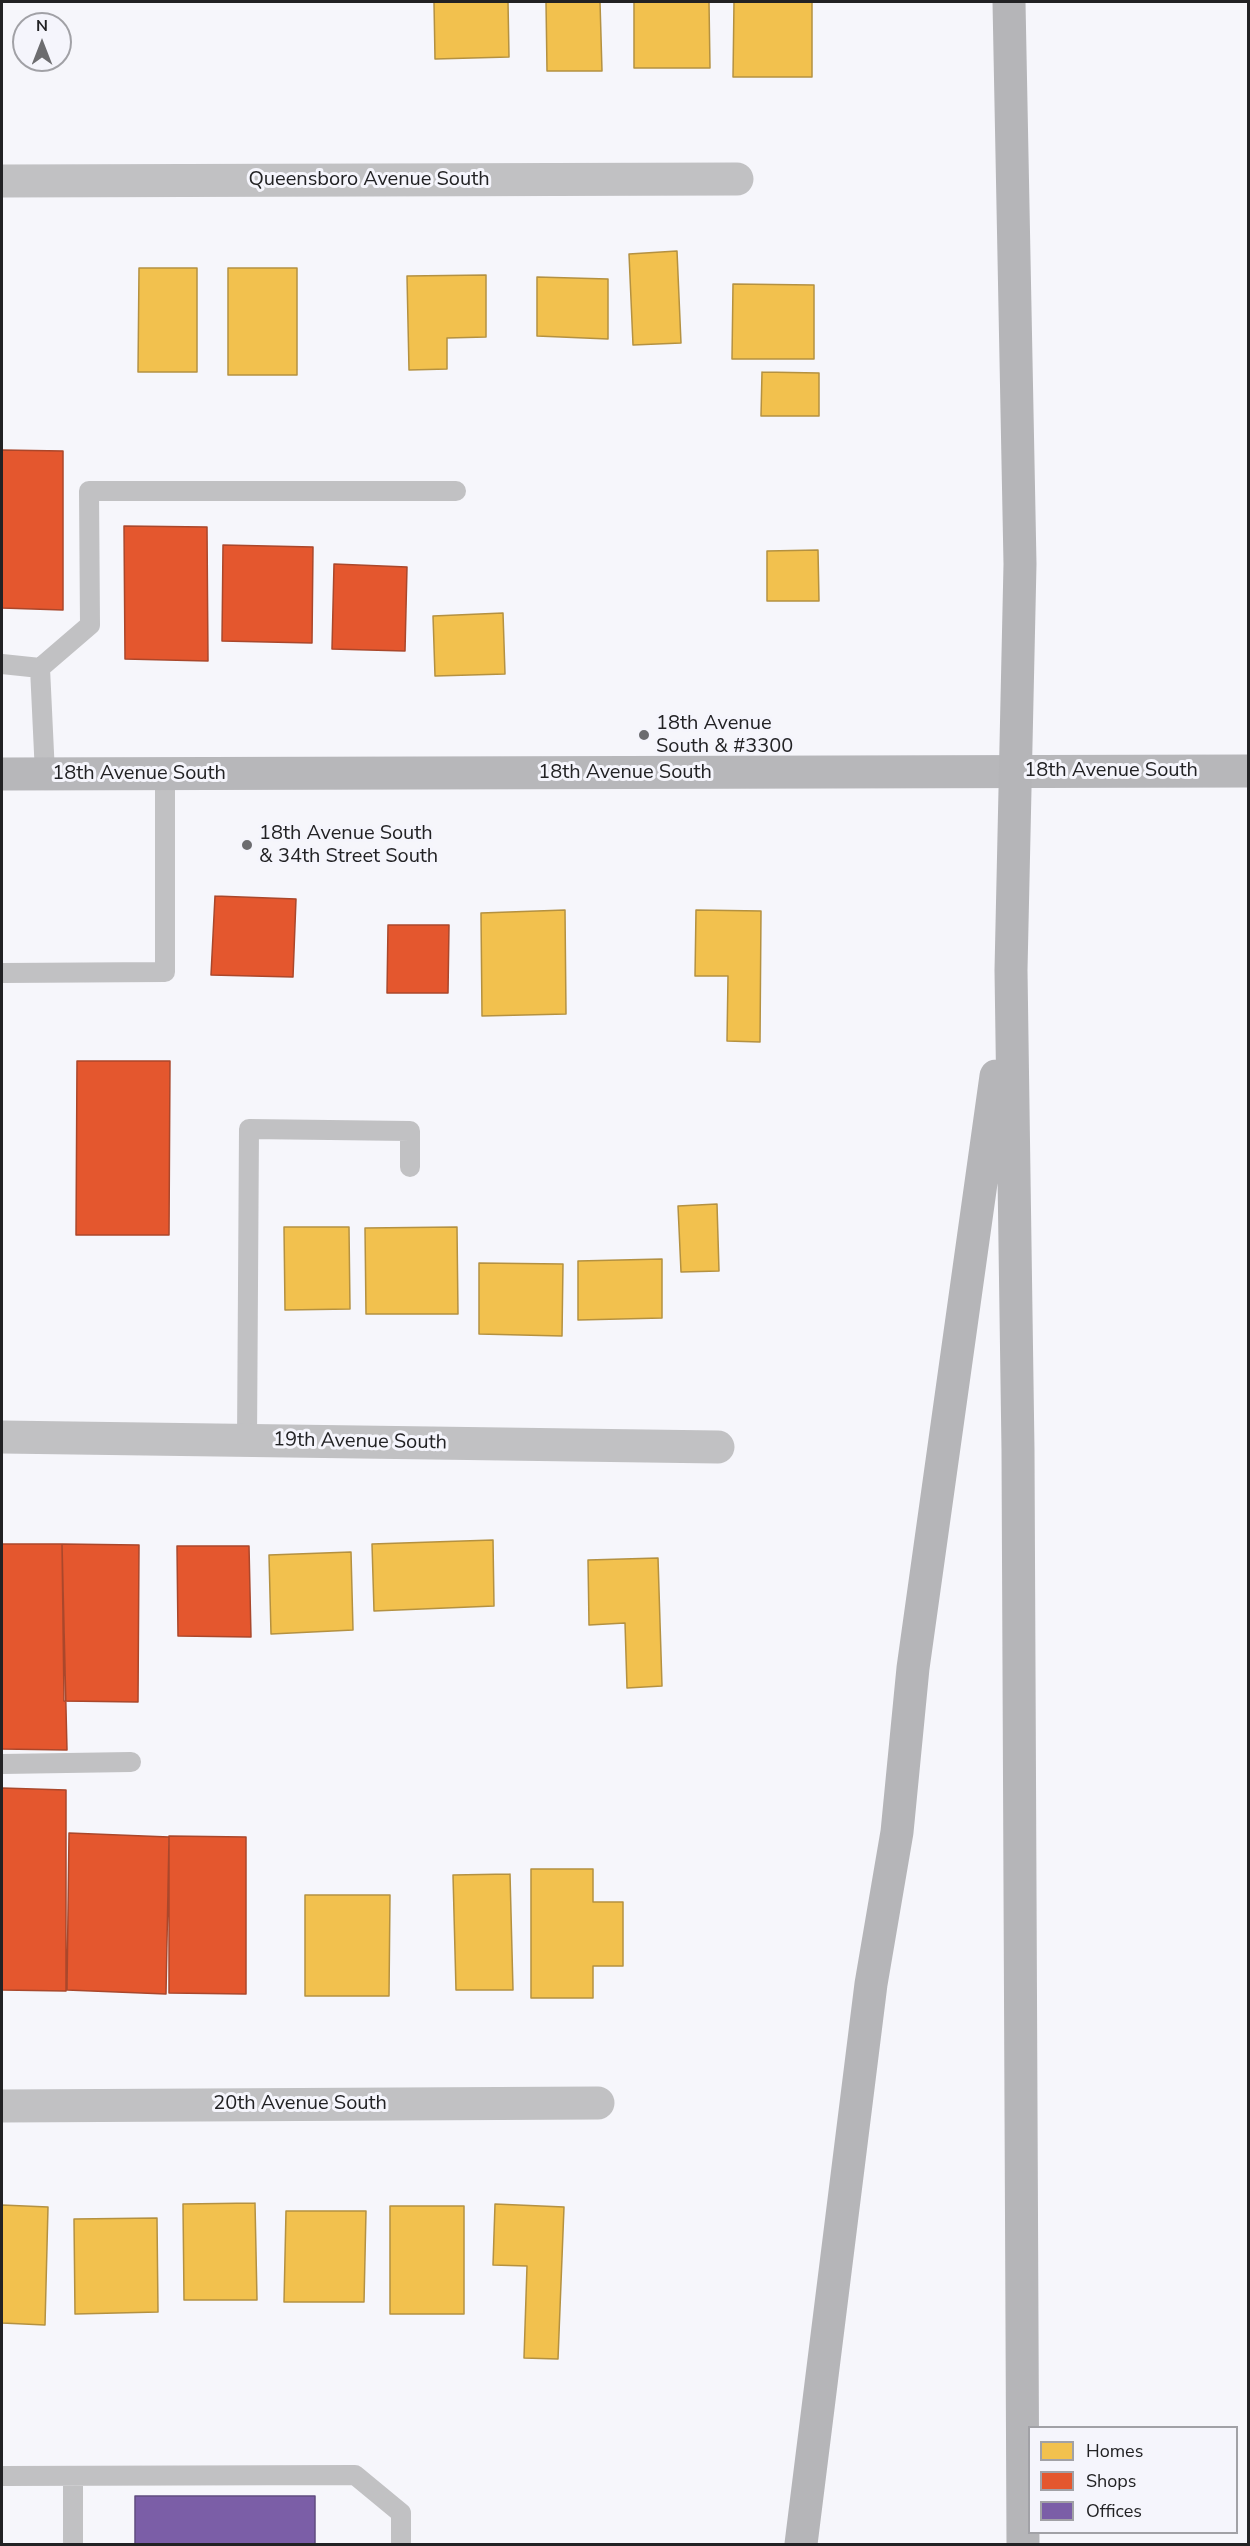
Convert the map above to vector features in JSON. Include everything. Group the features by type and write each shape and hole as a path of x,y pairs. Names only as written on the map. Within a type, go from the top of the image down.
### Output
{"highway":[{"path":"1009,2 1020,564 1011,970 1018,1450 1023,2544"},
{"path":"801,2544 871,1984 897,1832 913,1668 1011,970"}],"street":[{"name":"Queensboro Avenue South","path":"2,181 737,179"},
{"name":"18th Avenue South","path":"2,774 1248,771"},
{"name":"19th Avenue South","path":"2,1437 718,1447"},
{"name":"20th Avenue South","path":"2,2106 598,2103"}],"lane":[{"path":"2,664 40,668 90,625 89,491 456,491"},
{"path":"40,668 45,774"},
{"path":"2,973 165,972 165,774"},
{"path":"247,1441 249,1129 410,1131 410,1167"},
{"path":"2,1764 131,1762"},
{"path":"2,2476 355,2475 401,2513 401,2544"},
{"path":"73,2476 73,2544"}],"building: Homes":[{"path":"434,2 508,2 509,57 435,59"},
{"path":"546,2 600,2 602,71 547,71"},
{"path":"634,2 709,2 710,68 634,68"},
{"path":"734,2 812,2 812,77 733,77"},
{"path":"677,251 681,343 633,345 629,254"},
{"path":"139,268 197,268 197,372 138,372"},
{"path":"228,268 297,268 297,375 228,375"},
{"path":"486,275 486,337 447,338 447,369 409,370 407,276"},
{"path":"537,277 608,279 608,339 537,336"},
{"path":"733,284 814,285 814,359 732,359"},
{"path":"762,372 819,373 819,416 761,416"},
{"path":"818,550 819,601 767,601 767,551"},
{"path":"503,613 505,674 435,676 433,616"},
{"path":"565,910 566,1014 482,1016 481,913"},
{"path":"696,910 761,911 760,1042 727,1041 728,976 695,976"},
{"path":"717,1204 719,1271 681,1272 678,1206"},
{"path":"284,1227 349,1227 350,1309 285,1310"},
{"path":"457,1227 458,1314 366,1314 365,1228"},
{"path":"662,1259 662,1318 578,1320 578,1261"},
{"path":"479,1263 563,1264 562,1336 479,1334"},
{"path":"493,1540 494,1606 374,1611 372,1544"},
{"path":"351,1552 353,1630 271,1634 269,1555"},
{"path":"658,1558 662,1686 627,1688 625,1623 589,1625 588,1560"},
{"path":"531,1869 593,1869 593,1902 623,1902 623,1966 593,1966 593,1998 531,1998"},
{"path":"510,1874 513,1990 456,1990 453,1875"},
{"path":"305,1895 390,1895 389,1996 305,1996"},
{"path":"255,2203 257,2300 184,2300 183,2204"},
{"path":"495,2204 564,2207 558,2359 524,2358 527,2266 493,2265"},
{"path":"2,2205 48,2207 45,2325 2,2323"},
{"path":"390,2206 464,2206 464,2314 390,2314"},
{"path":"286,2211 366,2211 364,2302 284,2302"},
{"path":"157,2218 158,2312 75,2314 74,2219"}],"building: Shops":[{"path":"2,450 63,451 63,610 2,608"},
{"path":"124,526 207,527 208,661 125,659"},
{"path":"223,545 313,547 312,643 222,641"},
{"path":"334,564 407,567 405,651 332,649"},
{"path":"215,896 296,899 293,977 211,975"},
{"path":"388,925 449,925 448,993 387,993"},
{"path":"77,1061 170,1061 169,1235 76,1235"},
{"path":"2,1544 62,1544 67,1750 2,1749"},
{"path":"62,1544 139,1545 138,1702 64,1701"},
{"path":"177,1546 249,1546 251,1637 178,1636"},
{"path":"2,1788 66,1790 66,1991 2,1990"},
{"path":"69,1833 169,1837 166,1994 67,1990"},
{"path":"169,1836 246,1837 246,1994 169,1993"}],"building: Offices":[{"path":"135,2496 315,2496 315,2544 135,2544"}],"place":[{"name":"18th Avenue South & #3300","path":"644,735"},
{"name":"18th Avenue South & 34th Street South","path":"247,845"}]}
